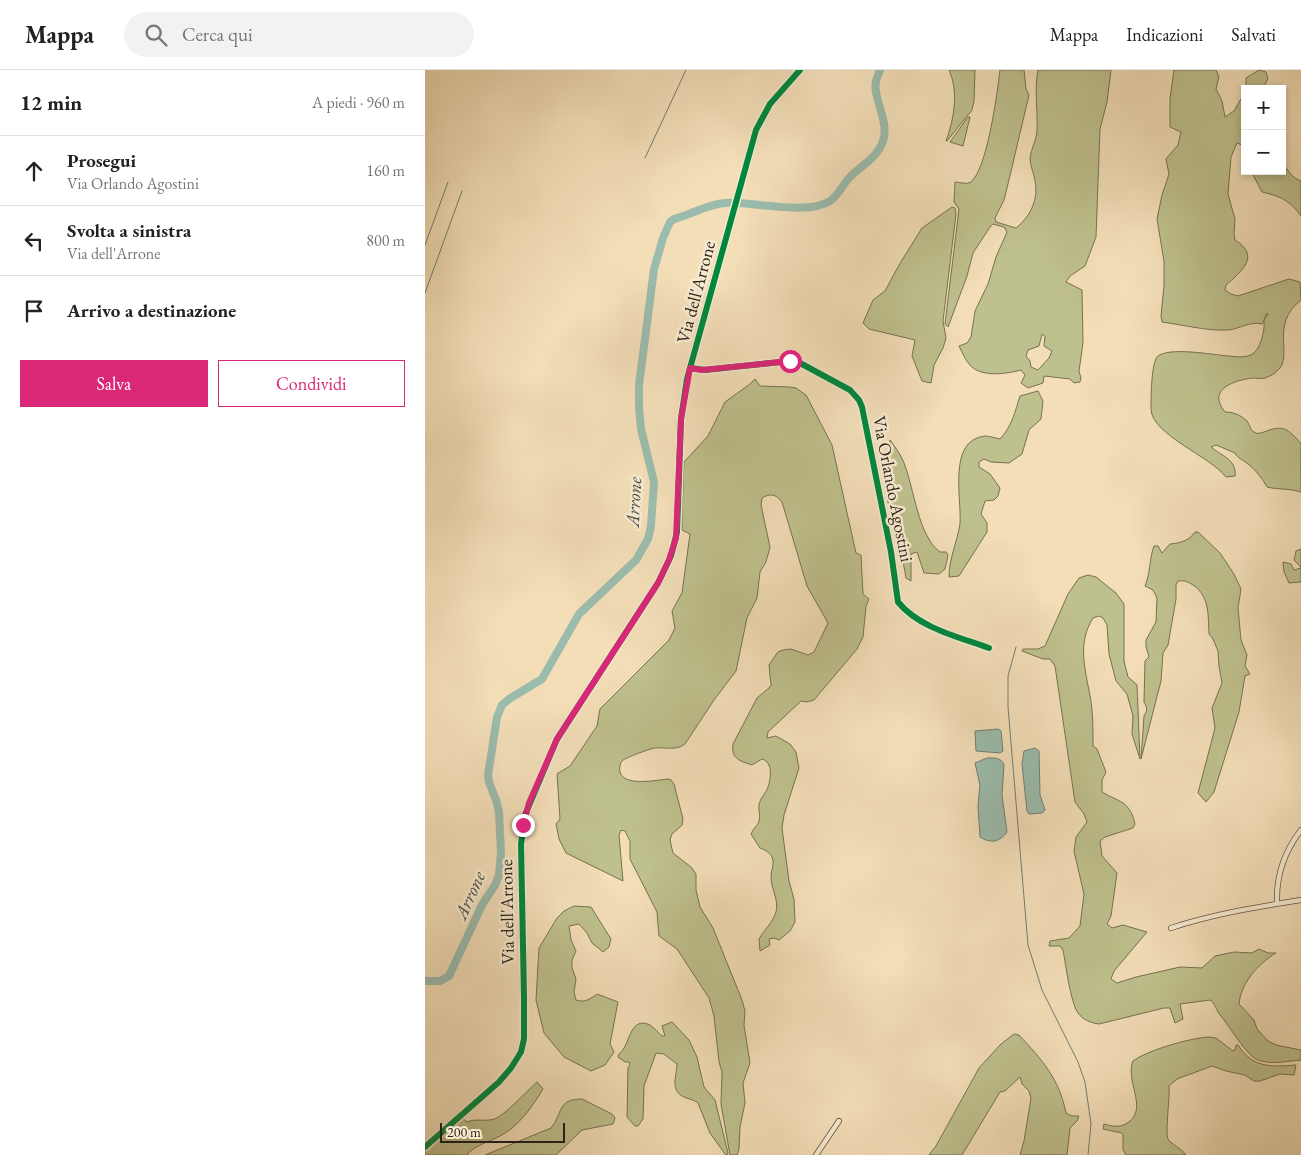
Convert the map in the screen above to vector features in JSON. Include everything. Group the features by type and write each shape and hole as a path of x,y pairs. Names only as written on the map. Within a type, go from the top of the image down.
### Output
{"street":[{"name":"Via dell'Arrone","path":"425,1147 494,1087 511,1068 521,1052 524,1039 525,997 521,841 525,815 557,739 658,583 669,560 678,527 681,419 690,368 756,130 770,104 800,70"},
{"name":"Via Orlando Agostini","path":"690,368 702,370 790,361 800,363 855,394 862,407 899,602 920,621 989,648"},
{"path":"1277,903 1283,859 1301,830"},
{"path":"1171,928 1222,914 1301,900"},
{"path":"817,1155 839,1121"}],"green space":[{"path":"949,70 975,70 974,101 972,110 946,141 951,124 955,96"},
{"path":"1000,70 1024,70 1026,89 1029,95 1004,200 995,218 996,222 1016,228 1029,213 1036,194 1030,158 1037,132 1036,86 1038,70 1111,70 1107,102 1100,129 1096,237 1085,266 1070,276 1066,282 1082,290 1083,343 1079,371 1080,382 1074,383 1070,379 1044,376 1043,383 1028,388 1021,383 1025,375 1021,370 1001,374 986,373 969,364 962,353 959,346 967,343 971,337 975,311 988,284 996,257 1007,232 1004,227 993,224 973,253 967,276 948,327 945,324 959,209 954,202 955,182 969,183 973,180 983,159 994,111","holes":["1042,334 1045,336 1044,346 1052,351 1049,358 1038,370 1031,367 1030,361 1026,356 1028,350 1039,346"]},
{"path":"1174,70 1216,70 1219,77 1216,89 1222,101 1225,117 1234,111 1241,99 1241,145 1237,143 1231,157 1228,194 1235,219 1235,240 1243,246 1248,258 1243,269 1226,285 1225,290 1238,296 1289,279 1300,282 1301,300 1291,310 1286,320 1284,329 1284,357 1278,370 1265,378 1246,379 1225,387 1219,397 1220,404 1225,412 1234,413 1247,421 1254,432 1259,433 1281,428 1288,431 1301,443 1301,492 1267,487 1261,477 1235,453 1216,445 1211,447 1228,459 1234,466 1235,476 1226,477 1219,469 1161,428 1154,419 1151,410 1152,375 1157,357 1171,352 1235,357 1249,356 1260,345 1264,331 1264,320 1268,314 1267,313 1262,324 1249,324 1228,330 1203,329 1162,322 1164,261 1157,219 1169,174 1166,159 1178,145 1181,132 1170,127 1170,99"},
{"path":"1259,70 1266,72 1268,79 1264,85 1246,85 1246,78"},
{"path":"968,117 970,117 963,146 950,142"},
{"path":"1286,168 1295,178 1301,181 1301,216 1293,206 1284,200 1262,192 1253,175 1286,175"},
{"path":"952,207 955,208 956,214 943,321 946,338 934,365 931,383 922,381 912,356 915,340 869,329 863,323 873,300 885,291 922,228"},
{"path":"755,379 760,386 796,388 806,395 832,445 856,553 861,555 863,594 869,599 866,606 863,637 857,649 814,700 801,701 768,732 767,738 776,736 790,744 796,752 799,768 784,815 782,828 789,881 794,899 795,922 790,931 779,940 769,939 770,945 760,951 759,939 775,916 777,907 771,881 772,857 767,851 760,848 751,834 759,821 759,805 768,787 770,767 762,759 752,765 740,761 733,753 733,744 757,698 771,685 769,665 778,652 791,649 808,655 814,652 828,623 807,586 782,502 777,497 768,495 762,498 761,505 770,547 766,562 760,572 757,598 747,618 736,671 685,744 674,748 653,748 622,761 620,765 620,772 628,780 641,782 668,779 674,784 683,819 682,825 672,834 670,840 673,853 691,867 696,874 696,890 700,907 713,928 742,1000 745,1011 744,1025 750,1063 743,1083 745,1103 740,1127 739,1149 737,1155 730,1155 721,1104 722,1072 719,1062 714,1016 709,998 677,949 659,936 657,912 630,859 630,841 625,831 621,830 619,835 623,881 566,853 559,839 556,824 560,819 557,774 570,766 597,726 600,709 669,640 675,628 672,611 682,593 690,534 682,530 684,462 708,436 725,402"},
{"path":"1038,391 1043,401 1041,419 1029,430 1022,454 1009,463 991,462 984,459 979,462 979,467 990,474 1000,488 998,496 994,500 985,501 981,514 987,523 987,532 959,576 949,577 950,564 960,524 959,472 965,448 973,440 985,436 1000,439 1010,424 1020,396"},
{"path":"890,440 900,454 908,473 917,511 927,535 940,552 946,552 948,555 945,569 939,574 924,573 917,552 911,554 911,581 906,578 898,533 887,499"},
{"path":"1195,532 1198,532 1220,553 1234,574 1241,589 1238,608 1241,640 1247,655 1245,666 1250,674 1245,676 1239,712 1214,792 1206,802 1198,793 1215,728 1212,708 1222,683 1218,651 1209,634 1208,613 1203,595 1193,585 1185,581 1178,581 1176,585 1176,599 1168,645 1163,653 1161,681 1141,759 1144,716 1147,709 1144,702 1145,661 1149,657 1146,640 1156,622 1157,598 1153,590 1145,586 1152,551 1154,546 1158,546 1162,553 1170,544 1184,541"},
{"path":"1301,549 1301,568 1294,560 1296,551"},
{"path":"1283,562 1291,564 1294,570 1301,568 1301,582 1289,583 1284,572"},
{"path":"1088,575 1096,577 1116,593 1124,604 1124,661 1128,677 1137,685 1140,759 1132,734 1133,716 1127,694 1116,681 1109,654 1107,625 1103,618 1099,616 1093,618 1087,629 1084,641 1084,663 1092,710 1093,746 1097,749 1106,772 1102,780 1102,792 1127,806 1135,824 1133,828 1105,837 1100,841 1102,856 1117,873 1111,916 1107,924 1112,928 1123,925 1147,932 1114,971 1111,979 1117,983 1180,967 1202,968 1215,956 1234,952 1252,953 1259,949 1268,953 1276,953 1251,975 1240,996 1239,1004 1254,1020 1257,1029 1268,1041 1276,1045 1301,1050 1301,1060 1268,1062 1258,1060 1239,1041 1219,1014 1214,1003 1210,1000 1180,1004 1183,1019 1175,1023 1170,1008 1099,1024 1085,1019 1078,1013 1075,1007 1063,950 1060,946 1049,946 1050,941 1069,938 1080,926 1084,894 1074,851 1076,837 1087,822 1084,814 1075,802 1055,666 1050,659 1043,659 1022,651 1023,649 1038,649 1045,646 1068,594 1079,578"},
{"path":"574,906 591,907 611,939 609,947 603,952 592,943 587,933 579,924 569,926 571,940 576,951 572,960 572,968 576,979 574,992 576,1000 585,1001 597,994 618,1002 610,1044 614,1052 605,1065 591,1071 564,1057 544,1033 536,1000 539,948 557,918 564,911"},
{"path":"672,1022 689,1040 697,1057 704,1087 715,1100 727,1155 710,1133 698,1103 682,1096 676,1090 677,1064 664,1054 656,1053 644,1086 643,1119 638,1126 635,1126 627,1117 628,1068 630,1064 618,1057 619,1054 638,1024 650,1025 662,1036 665,1036 662,1026"},
{"path":"1014,1034 1019,1035 1049,1070 1059,1090 1066,1113 1072,1116 1079,1116 1070,1128 1067,1155 1020,1155 1031,1098 1020,1077 1005,1091 1000,1092 962,1155 929,1155 936,1146 979,1068 1001,1044"},
{"path":"1209,1037 1216,1038 1233,1051 1236,1045 1238,1045 1244,1053 1256,1062 1270,1066 1296,1065 1294,1075 1280,1074 1260,1081 1254,1081 1245,1075 1212,1066 1177,1079 1169,1086 1167,1135 1169,1141 1186,1155 1126,1155 1123,1150 1122,1133 1103,1129 1104,1124 1124,1125 1135,1115 1137,1108 1131,1068 1133,1061 1169,1045"},
{"path":"537,1082 543,1089 525,1116 507,1132 476,1147 468,1155 425,1155 425,1147 462,1118 467,1122 494,1119"},
{"path":"582,1099 612,1114 615,1118 613,1124 582,1130 556,1155 485,1155 551,1128 564,1104 568,1101"}],"shaded area":[{"path":"998,729 1001,731 1003,751 1000,753 976,751 975,731"},
{"path":"1035,748 1039,751 1040,795 1045,810 1042,813 1029,814 1027,811 1022,764 1024,751"},
{"path":"987,758 999,759 1004,765 1002,795 1007,832 995,841 988,841 980,837 978,806 980,785 975,763"}],"waterway":[{"path":"645,158 686,70"},
{"name":"Arrone","path":"425,981 440,981 449,976 482,905 499,875 501,853 499,812 488,775 497,717 502,705 542,679 579,614 636,560 648,539 651,526 654,482 641,429 639,385 654,269 670,222 705,207 725,203 794,208 820,205 830,201 850,177 873,157 881,147 885,134 875,87 880,70"},
{"path":"425,245 448,182"},
{"path":"425,293 462,191"},
{"path":"1016,647 1008,676 1008,707 1028,945 1042,990 1078,1062 1085,1082 1091,1124 1088,1155"}],"cycle path":[{"path":"425,1147 499,1082 521,1052 524,1039 521,844 525,815 557,739 658,583 671,556 677,532 681,419 687,379 756,130 770,104 800,70"},
{"path":"690,368 705,370 790,361 800,363 850,390 859,400 862,407 891,552 898,602 917,619 928,625 989,648"}],"route":[{"path":"523,825 529,803 557,739 658,583 671,556 678,527 681,419 690,368 702,370 782,360 790,361"}]}
